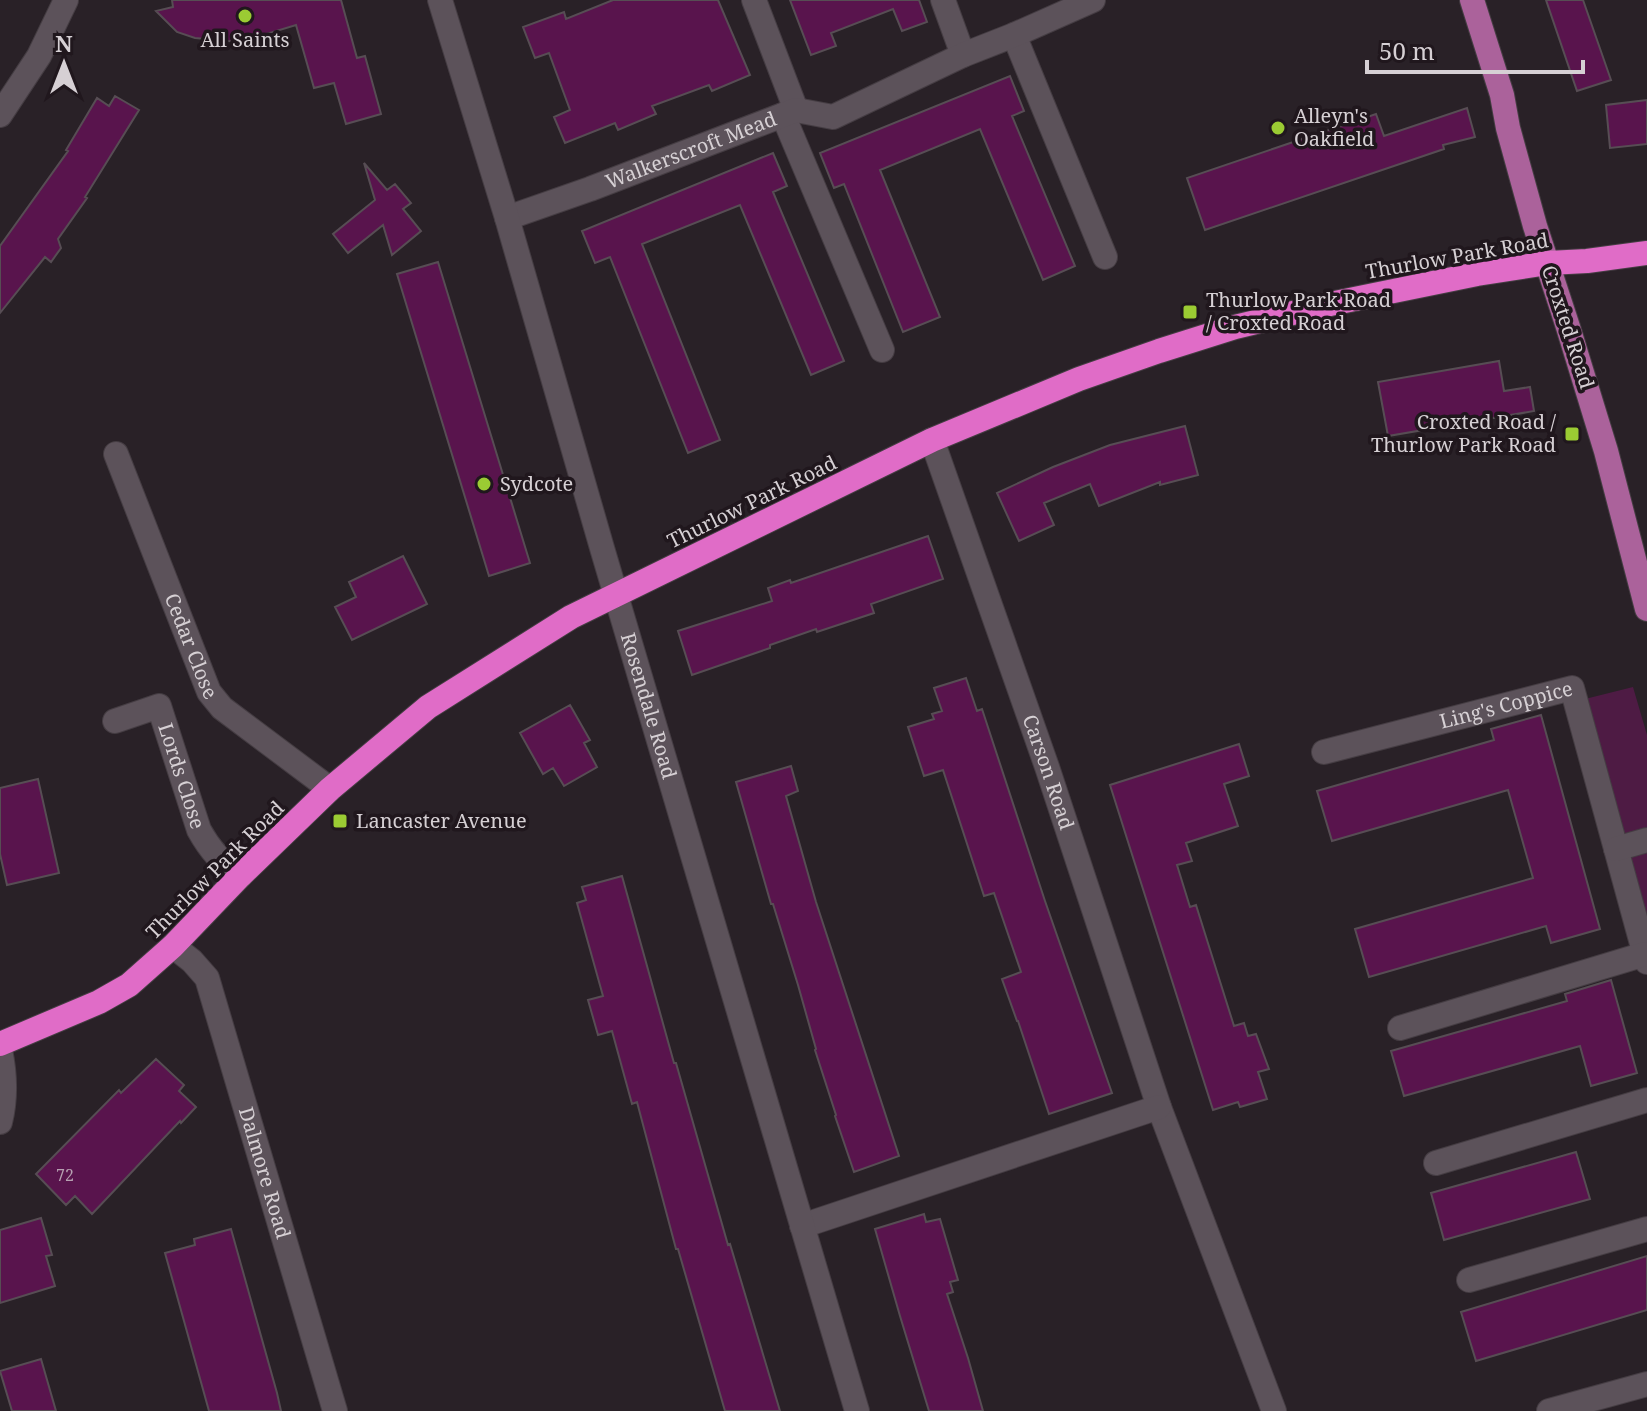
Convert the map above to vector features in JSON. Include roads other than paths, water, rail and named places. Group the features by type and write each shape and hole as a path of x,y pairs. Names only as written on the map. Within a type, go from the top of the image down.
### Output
{"highway":[{"name":"Thurlow Park Road","path":"0,1044 99,1002 129,985 173,946 330,789 428,707 556,625 932,440 1079,379 1235,327 1477,274 1647,253"}],"main road":[{"name":"Croxted Road","path":"1472,0 1502,95 1522,183 1606,451 1647,609"}],"street":[{"path":"0,115 39,56 66,0"},
{"name":"Rosendale Road","path":"440,0 507,218 857,1411"},
{"path":"754,0 789,112 882,350"},
{"path":"943,0 963,55"},
{"name":"Walkerscroft Mead","path":"507,218 789,112 833,117 963,55 1093,0"},
{"path":"1014,35 1105,257"},
{"name":"Carson Road","path":"932,440 1047,767 1159,1107 1274,1411"},
{"name":"Cedar Close","path":"116,454 209,692 222,708 330,789"},
{"name":"Ling's Coppice","path":"1324,752 1572,688 1646,958 1400,1028"},
{"name":"Lords Close","path":"115,721 159,706 199,830 219,859 240,876"},
{"path":"1616,849 1647,840"},
{"name":"Dalmore Road","path":"173,946 207,978 335,1411"},
{"path":"0,1050 5,1080 0,1122"},
{"path":"1436,1163 1647,1100"},
{"path":"802,1226 1159,1107"},
{"path":"1469,1280 1647,1229"},
{"path":"1549,1411 1647,1384"}],"place":[{"name":"All Saints","path":"245,16"},
{"name":"Alleyn's Oakfield","path":"1278,128"},
{"name":"Thurlow Park Road / Croxted Road","path":"1190,312"},
{"name":"Croxted Road / Thurlow Park Road","path":"1572,434"},
{"name":"Sydcote","path":"484,484"},
{"name":"Lancaster Avenue","path":"340,821"}]}
